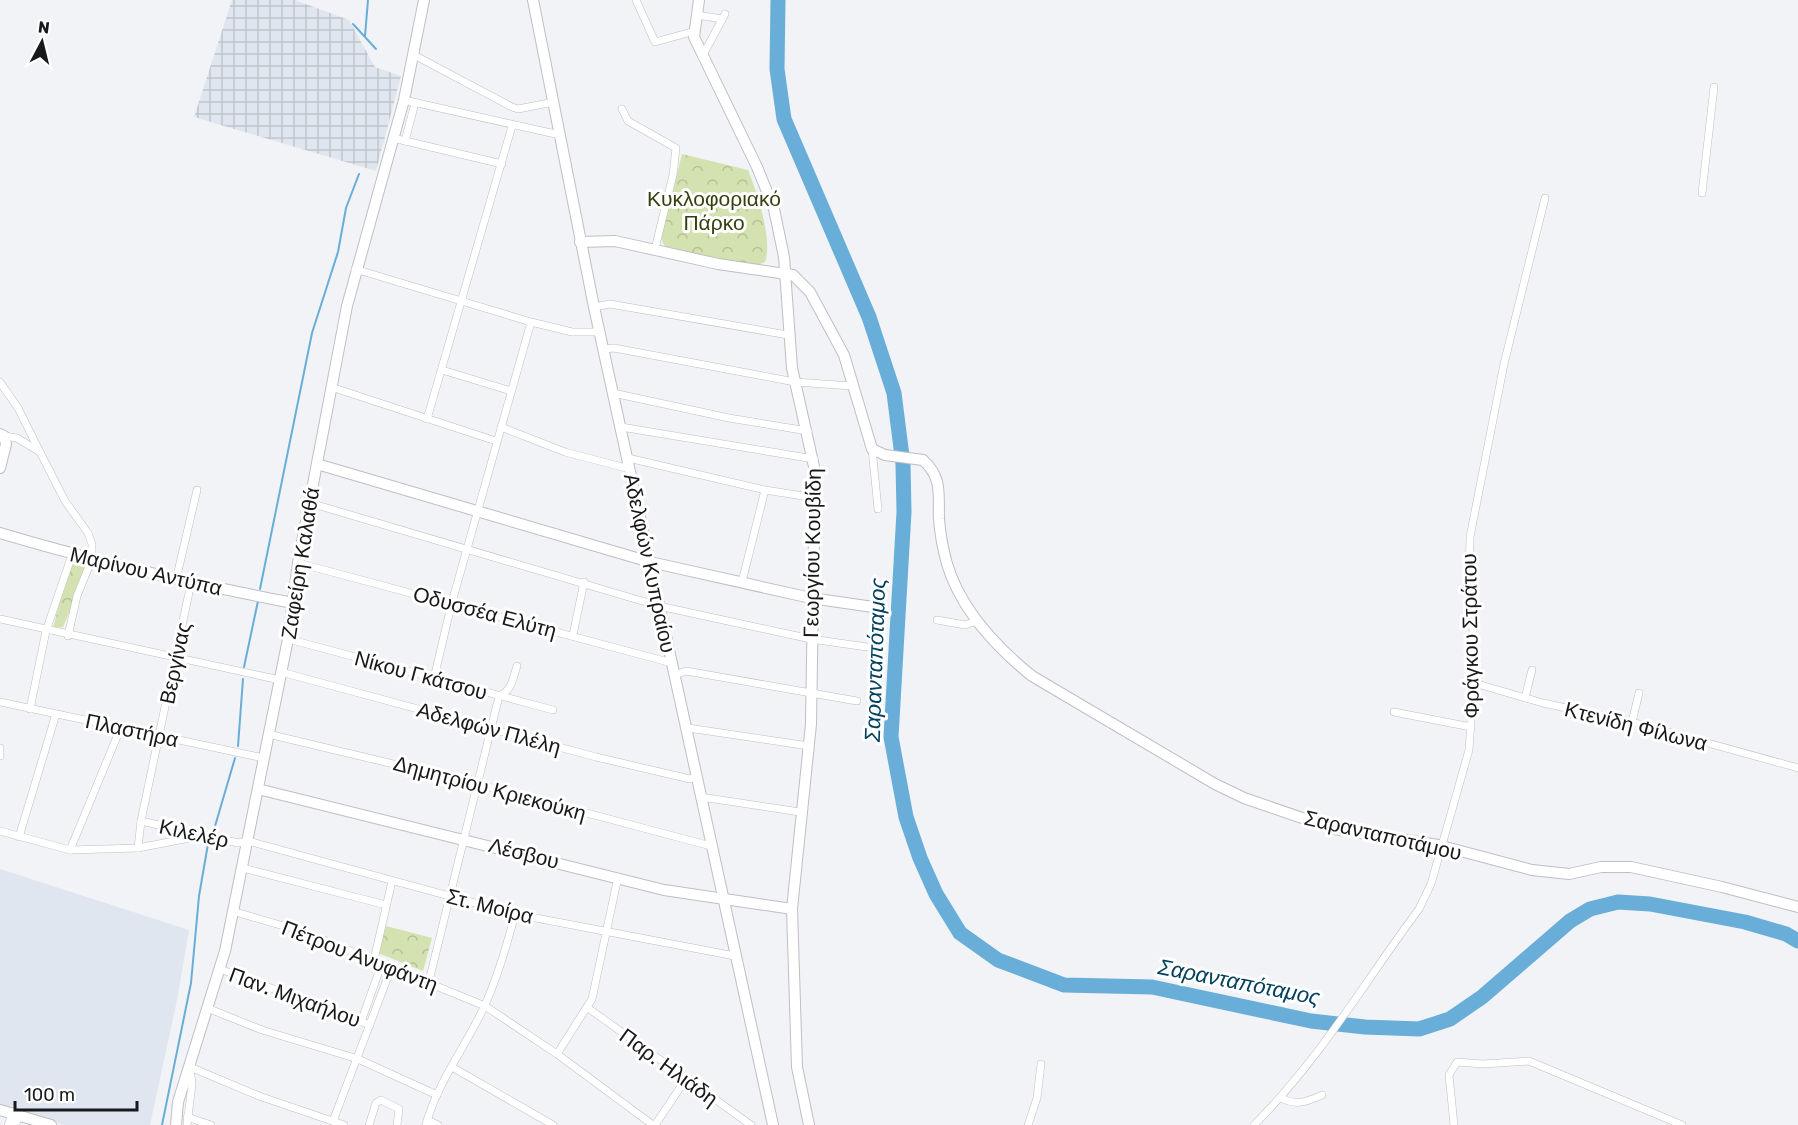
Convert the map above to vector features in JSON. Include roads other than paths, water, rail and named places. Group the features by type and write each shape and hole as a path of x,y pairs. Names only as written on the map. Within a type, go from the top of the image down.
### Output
{"street":[{"name":"Ζαφείρη Καλαθά","path":"176,1125 178,1102 220,969 243,868 288,639 298,562 355,269 393,138 409,102 414,55 424,0"},
{"name":"Αδελφών Κυπραίου","path":"533,0 580,242 688,728 711,846 772,1125"},
{"path":"636,0 655,42 694,32"},
{"name":"Γεωργίου Κουβίδη","path":"699,0 694,32 702,57 757,166 774,210 784,257 788,335 795,382 814,459 816,498 809,746 800,812 792,909 796,1067 809,1125"},
{"path":"697,15 724,17 702,57"},
{"path":"414,55 512,107 518,109 554,102"},
{"path":"1702,194 1714,87"},
{"path":"405,141 409,102 560,135"},
{"path":"622,109 628,121 676,148 673,175 655,249"},
{"path":"427,419 512,126"},
{"path":"393,138 502,164"},
{"name":"Φράγκου Στράτου","path":"1254,1125 1281,1098 1330,1036 1426,897 1442,848 1469,750 1474,683 1469,552 1473,514 1509,341 1545,198"},
{"path":"580,242 615,241 718,264 785,273 800,280 810,292 844,355 872,448 878,509"},
{"path":"355,269 531,322 572,332 600,332"},
{"path":"594,307 610,304 788,335"},
{"path":"434,678 477,510 531,322"},
{"path":"603,349 614,348 795,382 852,386"},
{"path":"442,370 511,391"},
{"path":"0,382 18,408 65,501 88,533 94,550 77,596 68,636"},
{"path":"331,387 496,441"},
{"path":"613,393 729,418 808,431"},
{"path":"501,427 565,452 816,498"},
{"path":"621,427 814,459"},
{"path":"2,435 27,442 40,452"},
{"path":"0,468 6,444 2,435"},
{"name":"Σαρανταποτάμου","path":"872,448 878,454 923,460 939,482 940,529 948,565 957,589 977,621 1006,653 1032,676 1232,793 1334,829 1419,841 1515,867 1569,874 1601,867 1631,867 1722,886 1798,908"},
{"path":"317,464 650,562 812,598 873,607"},
{"path":"177,580 197,490"},
{"path":"742,582 765,490"},
{"path":"310,503 660,606 811,639 867,647"},
{"name":"Μαρίνου Αντύπα","path":"0,533 72,555 177,580 293,603"},
{"path":"30,709 46,631 72,555"},
{"name":"Οδυσσέα Ελύτη","path":"298,562 452,602 460,608 573,635 672,663"},
{"path":"573,635 584,582"},
{"name":"Βεργίνας","path":"138,848 141,821 191,583"},
{"name":"Αδελφών Πλέλη","path":"0,619 68,636 281,676 690,779 697,777"},
{"path":"937,620 965,625 977,621"},
{"name":"Νίκου Γκάτσου","path":"288,639 554,710"},
{"path":"429,981 499,696 506,693 517,666"},
{"path":"1525,698 1532,670"},
{"path":"675,675 686,671 857,701"},
{"name":"Κτενίδη Φίλωνα","path":"1474,683 1525,698 1632,722 1798,768"},
{"path":"1632,722 1639,693"},
{"name":"Πλαστήρα","path":"0,702 264,758"},
{"path":"1394,712 1471,727"},
{"path":"19,837 56,714"},
{"path":"70,850 121,727"},
{"path":"688,728 809,746"},
{"name":"Δημητρίου Κριεκούκη","path":"268,734 477,784 711,846"},
{"path":"0,748 0,756"},
{"name":"Λέσβου","path":"258,789 464,838 664,890 792,909"},
{"path":"701,797 800,812"},
{"name":"Κιλελέρ","path":"141,821 238,843 248,841"},
{"path":"0,831 70,850 138,848 203,836"},
{"name":"Στ. Μοίρα","path":"248,841 515,914 735,956"},
{"path":"243,868 386,904"},
{"path":"557,1054 588,1008 618,877"},
{"path":"362,1022 378,961 386,904 392,881"},
{"name":"Πέτρου Ανυφάντη","path":"232,911 304,932 429,981 485,1006 557,1054 654,1125"},
{"path":"438,1125 427,1123 437,1095 485,1006 503,959 515,914"},
{"path":"333,1121 392,966"},
{"name":"Παν. Μιχαήλου","path":"220,969 370,1025"},
{"path":"207,1008 262,1030 358,1059 437,1095"},
{"name":"Παρ. Ηλιάδη","path":"588,1008 750,1125"},
{"path":"1454,1125 1449,1075 1453,1065 1457,1062 1483,1064 1529,1061 1682,1125"},
{"path":"1028,1125 1037,1098 1041,1064"},
{"path":"211,1125 187,1121 192,1084 190,1066 259,1096 344,1125"},
{"path":"452,1067 553,1125"},
{"path":"654,1125 686,1079"},
{"path":"1281,1098 1292,1104 1301,1104 1322,1095"},
{"path":"369,1125 376,1103 381,1100 399,1109 397,1125"},
{"path":"0,1110 14,1120 51,1125"}],"waterway":[{"path":"365,36 368,0"},
{"name":"Σαρανταπόταμος","path":"778,0 777,69 784,119 869,317 894,393 903,464 904,512 891,737 906,817 920,858 936,894 960,933 998,960 1064,985 1152,987 1311,1021 1365,1027 1419,1029 1450,1019 1482,997 1570,921 1590,909 1618,902 1650,904 1745,922 1786,934 1798,941"},
{"path":"353,24 376,49"},
{"path":"260,589 312,333 338,252 346,208 359,174"},
{"path":"244,667 258,601"},
{"path":"238,746 243,679"},
{"path":"213,833 235,758"},
{"path":"162,1125 191,983 199,896 208,844"}],"park label":[{"name":"Κυκλοφοριακό Πάρκο","path":"714,210"}]}
